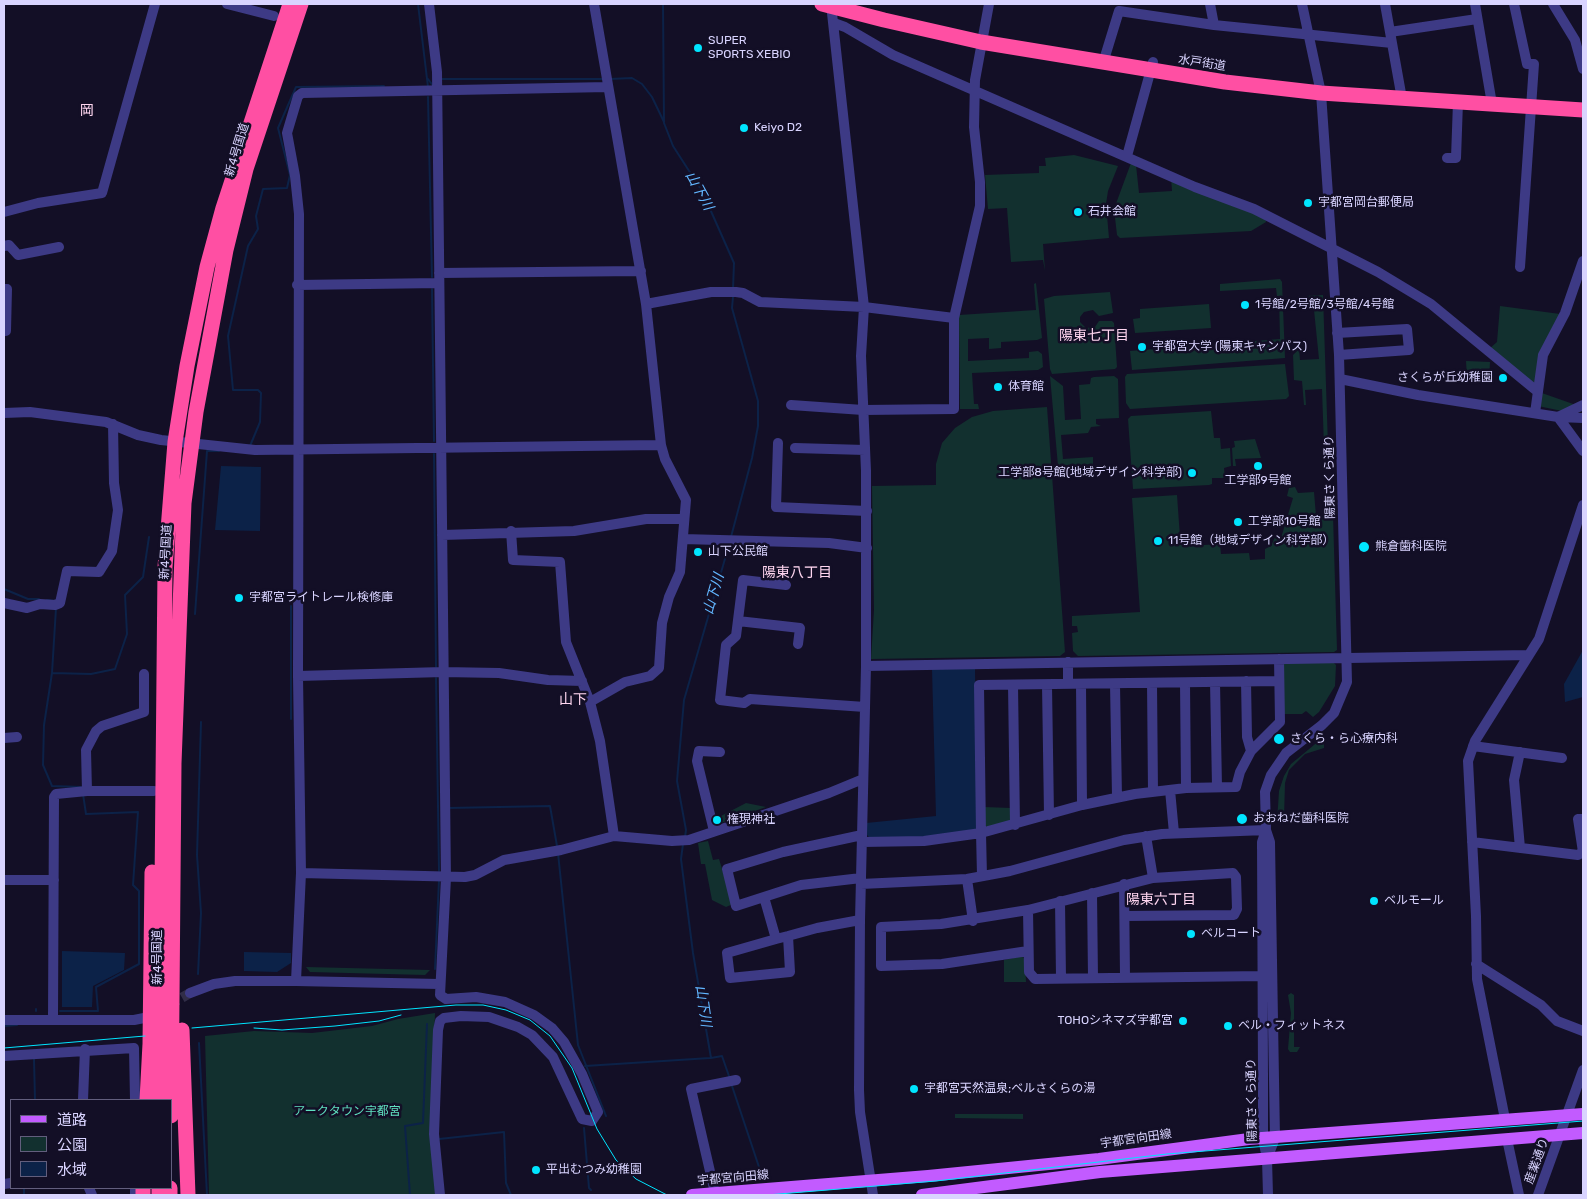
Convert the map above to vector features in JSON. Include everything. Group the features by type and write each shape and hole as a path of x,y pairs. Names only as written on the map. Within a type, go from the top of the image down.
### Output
{"highway":[{"name":"新4号国道","path":"171,1099 170,676 165,567 175,442 195,320 290,4"},
{"name":"新4号国道","path":"160,1099 170,676 184,503 191,444 229,209 246,169 301,4"},
{"path":"229,209 310,4"},
{"name":"水戸街道","path":"855,4 981,37"},
{"name":"水戸街道","path":"828,5 981,37 1153,67 1225,73 1321,88 1531,102 1583,101"},
{"path":"229,209 228,165 248,93 276,10"},
{"name":"水戸街道","path":"1401,94 1458,102 1491,100"},
{"name":"水戸街道","path":"1531,102 1583,110"},
{"path":"147,1099 150,1044 154,791 158,703 170,676"},
{"path":"170,676 182,718 183,746 182,1013 188,1195"}],"main road":[{"name":"宇都宮向田線","path":"692,1195 1099,1159 1269,1138 1583,1114"},
{"path":"922,1195 1100,1172 1583,1133"}],"street":[{"path":"4,212 38,203 102,192 155,4"},
{"path":"226,4 276,10"},
{"path":"429,4 437,72 443,672 449,878 440,984 442,998 476,997 505,1002 534,1015 552,1028 574,1057 597,1109 597,1116 588,1122 582,1119 553,1057 532,1035 518,1027 504,1020 472,1016 449,1017 440,1021 438,1030 434,1134 440,1195"},
{"path":"590,702 625,682 650,676 659,668 662,623 669,597 680,572 686,500 665,459 661,445 641,271 594,4"},
{"path":"791,405 863,410 954,410 954,318 980,206 980,182 974,127 975,90 981,37 989,4"},
{"path":"1210,4 1214,25"},
{"name":"陽東さくら通り","path":"1268,1195 1270,842 1266,830 1265,799 1271,775 1286,753 1322,725 1334,713 1344,692 1347,659 1338,333 1321,88 1302,4"},
{"path":"1385,4 1401,94"},
{"path":"1474,4 1491,100"},
{"path":"1514,4 1527,64 1534,64 1520,267"},
{"path":"1553,4 1575,40 1583,69"},
{"path":"828,5 834,23 864,306 861,356 867,548 860,920 859,1097 873,1195"},
{"path":"1104,59 1119,7 1214,25 1392,43"},
{"path":"1390,32 1477,18"},
{"path":"834,23 845,27 893,55 1195,187 1254,209 1331,247 1378,272 1431,304 1538,392"},
{"path":"1127,156 1153,67"},
{"path":"296,981 301,874 298,676 298,214 296,176 286,133 298,96 302,93 608,87"},
{"path":"1446,158 1456,158 1458,102"},
{"path":"4,246 8,245 18,255 59,247"},
{"path":"1535,413 1543,355 1565,313 1583,261"},
{"path":"297,285 641,271"},
{"path":"4,289 7,289 4,331"},
{"path":"646,304 716,292 743,292 760,302 864,306 954,318"},
{"path":"1338,333 1408,329 1409,350 1339,355"},
{"path":"1340,379 1418,395 1558,417 1583,418"},
{"path":"1558,417 1583,405"},
{"path":"4,413 47,413 112,424 138,435 175,442 255,450 661,445"},
{"path":"1558,417 1583,451"},
{"path":"4,604 26,608 40,604 55,605 60,602 67,571 94,573 99,572 104,565 112,551 118,510 114,483 112,424"},
{"path":"778,443 776,507 867,511"},
{"path":"795,448 865,450"},
{"path":"1505,1120 1476,964 1468,760 1473,746 1543,629 1583,505"},
{"path":"442,535 511,531 574,531 646,519 684,519"},
{"path":"511,531 513,560 560,562 566,642 590,702 600,741 614,836"},
{"path":"683,539 829,542 867,548"},
{"path":"786,585 743,580 736,636 726,645 720,700 744,703 750,699 865,707"},
{"path":"738,621 800,628 798,644"},
{"path":"866,666 1529,655"},
{"path":"1266,830 1174,833 1146,836 967,879 861,881 801,885 736,906 727,870 784,852 862,839 924,841 981,833 1117,797 1186,788 1236,787 1240,772 1251,751 1280,722 1279,659"},
{"path":"1068,662 1068,684"},
{"path":"298,676 443,672 500,673 548,680 582,681"},
{"path":"87,791 86,750 96,731 102,726 144,712 144,674"},
{"path":"1246,681 1247,736 1251,751"},
{"path":"982,876 979,685 1279,681"},
{"path":"1216,682 1217,788"},
{"path":"1152,683 1153,792"},
{"path":"1185,683 1186,788"},
{"path":"1081,684 1082,805"},
{"path":"1115,684 1117,797"},
{"path":"1013,685 1014,825"},
{"path":"1047,685 1049,815"},
{"path":"4,738 17,737"},
{"path":"1473,746 1562,758"},
{"path":"714,831 697,761 699,750 720,752"},
{"path":"1520,752 1514,780 1520,848"},
{"path":"301,874 449,878 475,875 504,860 557,850 614,836 672,841 689,840 829,793 863,779"},
{"path":"1170,790 1174,833"},
{"path":"53,1019 54,797 56,794 87,791 154,791"},
{"path":"1472,842 1578,855 1583,852 1578,819 1583,819"},
{"name":"陽東さくら通り","path":"1266,830 1262,842 1263,976 1269,1138"},
{"path":"1146,836 1153,878"},
{"path":"1028,951 942,964 880,966 882,926 973,921 1028,910 1092,892 1153,878 1233,873 1236,877 1237,910 1234,915 1125,916"},
{"path":"967,879 973,921"},
{"path":"4,880 54,880"},
{"path":"1124,884 1125,977"},
{"path":"1092,892 1093,978"},
{"path":"764,897 776,940"},
{"path":"1060,901 1061,978"},
{"path":"1028,910 1029,972 1035,979 1263,976"},
{"path":"788,936 790,972 730,978 727,954 788,936 817,928 860,920"},
{"path":"1476,964 1541,1005 1557,1021 1583,1031"},
{"path":"190,993 214,984 235,980 440,984"},
{"path":"4,1020 134,1020 144,1018"},
{"path":"4,1056 85,1049 134,1048 135,1099"},
{"path":"83,1099 85,1049"},
{"path":"1567,1114 1583,1070"},
{"path":"715,1193 691,1089 732,1081"},
{"name":"産業通り","path":"1538,1195 1567,1114"},
{"path":"1507,1138 1519,1195"}],"green space":[{"path":"1074,155 1118,166 1108,191 1106,204 1109,238 1043,244 1045,271 1043,260 1011,262 1007,208 988,209 985,175 1039,173 1039,166 1046,166 1045,158"},
{"path":"1131,163 1136,165 1139,193 1172,191 1171,178 1265,217 1266,222 1251,231 1120,238 1117,235 1114,209"},
{"path":"1280,279 1282,282 1285,358 1132,370 1130,351 1280,339 1279,296 1277,296 1276,288 1220,291 1220,284"},
{"path":"1036,283 1042,338 1037,340 1001,342 1001,348 989,349 989,338 968,339 968,361 1029,358 1029,352 1038,351 1042,354 1043,367 1038,370 972,373 974,404 978,404 979,409 960,409 959,315 1036,310 1034,284"},
{"path":"1110,292 1113,313 1099,316 1093,310 1084,312 1080,317 1080,322 1086,328 1095,327 1099,321 1112,321 1114,323 1117,367 1115,369 1052,374 1044,299 1054,296"},
{"path":"1323,295 1328,446 1324,447 1322,389 1305,390 1306,405 1304,405 1302,381 1294,380 1293,355 1299,349 1300,360 1319,359 1314,310 1306,303 1305,296"},
{"path":"1209,304 1211,328 1135,333 1133,319 1140,318 1140,309"},
{"path":"1500,306 1560,314 1534,386 1489,349 1497,342"},
{"path":"1466,361 1490,362 1489,381 1467,378"},
{"path":"1285,364 1289,396 1286,399 1130,409 1126,403 1125,377 1127,374"},
{"path":"1050,376 1063,386 1065,420 1081,419 1079,385 1090,384 1091,378 1094,377 1114,376 1118,379 1119,418 1096,419 1096,424 1101,426 1091,427 1088,433 1061,435 1063,459 1093,457 1093,464 1058,466"},
{"path":"1539,392 1576,405 1562,411 1538,406"},
{"path":"1047,407 1065,652 1060,656 871,659 874,610 872,486 936,485 936,464 942,443 955,428 972,417 993,411"},
{"path":"1211,411 1214,438 1220,438 1221,449 1230,448 1231,466 1224,468 1225,478 1212,478 1212,484 1209,485 1133,489 1128,419 1131,416"},
{"path":"1255,439 1261,458 1235,459 1236,466 1233,466 1232,448 1235,447 1234,441"},
{"path":"1295,487 1298,493 1314,492 1316,516 1333,515 1337,650 1334,652 1078,656 1073,651 1072,633 1078,632 1077,626 1072,626 1072,616 1140,612 1132,498 1177,495 1180,537 1187,537 1188,546 1220,544 1221,554 1249,553 1250,560 1265,559 1265,549 1271,546 1275,537 1281,538 1293,498 1287,496 1289,488"},
{"path":"1333,662 1336,665 1335,686 1319,712 1313,717 1306,711 1302,714 1283,714 1282,666 1284,663"},
{"path":"1320,740 1324,743 1324,748 1305,754 1289,770 1285,783 1284,818 1282,822 1277,822 1279,791 1284,776 1291,764"},
{"path":"746,803 766,807 721,823 719,817"},
{"path":"984,807 1011,808 1011,821 988,828 984,824"},
{"path":"708,841 713,860 719,859 733,904 726,907 712,900 705,864 701,864 698,843"},
{"path":"1022,956 1025,960 1026,982 1004,982 1004,960"},
{"path":"306,967 430,970 425,975 310,972"},
{"path":"1291,993 1294,995 1294,1047 1300,1047 1297,1052 1290,1052 1288,1049 1291,1013 1288,995"},
{"name":"アークタウン宇都宮","path":"435,1013 431,1128 436,1195 209,1195 205,1036 254,1031 312,1033 372,1026 398,1019"},
{"path":"955,1114 1023,1114 1023,1119 955,1118"}],"water":[{"path":"221,466 261,467 260,531 215,530"},
{"path":"1583,650 1583,697 1565,702 1564,684"},
{"path":"975,668 977,828 974,832 928,837 870,838 866,834 866,823 936,816 932,669"},
{"path":"62,951 125,953 124,970 93,986 92,1007 62,1007"},
{"path":"244,952 291,953 291,963 277,972 244,971"}],"waterway":[{"path":"418,4 428,87"},
{"name":"山下川","path":"663,4 664,123 673,146 702,191 734,263 733,289"},
{"path":"610,79 632,78 642,84 652,97 664,122"},
{"path":"428,79 434,87"},
{"path":"440,79 603,79"},
{"path":"250,446 260,422 261,393 258,390 233,390 228,336 248,246 258,229 256,216 263,189 287,188 290,175 278,128 296,87 384,86"},
{"path":"428,97 432,277"},
{"path":"432,289 434,441"},
{"name":"山下川","path":"731,537 752,458 758,426 758,401 732,308 733,297"},
{"path":"195,614 207,451 219,451"},
{"path":"434,454 436,667"},
{"path":"81,787 52,786 43,765 44,725 52,673 91,674 115,669 127,634 125,595 143,577 149,537"},
{"name":"山下川","path":"685,837 686,830 677,781 684,700 729,545"},
{"path":"4,589 28,599 39,599"},
{"path":"47,600 56,601"},
{"path":"291,606 291,719"},
{"path":"52,673 56,608"},
{"path":"436,678 439,871"},
{"path":"198,974 201,913 197,855 201,722"},
{"path":"60,1011 98,1011 96,987 139,964 139,891 133,885 138,812 86,814 83,794"},
{"path":"448,808 550,806 557,846"},
{"name":"山下川","path":"683,844 681,859 693,953 711,1058 722,1056 730,1079"},
{"path":"558,853 578,1045 606,1116"},
{"path":"435,969 439,880"},
{"path":"410,1195 405,1126 423,1123 427,1024"},
{"path":"4,1026 17,1025"},
{"path":"199,1043 207,1195"},
{"path":"585,1066 710,1058"},
{"path":"34,1059 35,1099"},
{"name":"山下川","path":"732,1086 759,1167 761,1181"},
{"path":"584,1128 589,1188 591,1190"},
{"path":"439,1139 504,1132 506,1183 511,1195"},
{"path":"24,1189 24,1195"}],"tunnel":[{"path":"169,1005 190,993"}],"tram line":[{"path":"192,1028 456,1005 483,1005 506,1010 530,1020 550,1036 572,1068 597,1129 616,1160 636,1179 667,1195"},
{"path":"254,1028 282,1030 335,1026 379,1021 401,1015"},
{"path":"4,1048 145,1036"},
{"path":"767,1195 936,1181 1167,1154 1583,1121"}],"place":[{"name":"SUPER SPORTS XEBIO","path":"698,48"},
{"name":"Keiyo D2","path":"744,128"},
{"name":"宇都宮岡台郵便局","path":"1308,203"},
{"name":"石井会館","path":"1078,212"},
{"name":"1号館/2号館/3号館/4号館","path":"1245,305"},
{"name":"宇都宮大学 (陽東キャンパス)","path":"1142,347"},
{"name":"さくらが丘幼稚園","path":"1503,378"},
{"name":"体育館","path":"998,387"},
{"name":"工学部9号館","path":"1258,466"},
{"name":"工学部8号館(地域デザイン科学部)","path":"1192,473"},
{"name":"工学部10号館","path":"1238,522"},
{"name":"11号館（地域デザイン科学部）","path":"1158,541"},
{"name":"熊倉歯科医院","path":"1364,547"},
{"name":"山下公民館","path":"698,552"},
{"name":"宇都宮ライトレール検修庫","path":"239,598"},
{"name":"さくら・ら心療内科","path":"1279,739"},
{"name":"おおねだ歯科医院","path":"1242,819"},
{"name":"権現神社","path":"717,820"},
{"name":"ベルモール","path":"1374,901"},
{"name":"ベルコート","path":"1191,934"},
{"name":"TOHOシネマズ宇都宮","path":"1183,1021"},
{"name":"ベル・フィットネス","path":"1228,1026"},
{"name":"宇都宮天然温泉;ベルさくらの湯","path":"914,1089"},
{"name":"平出むつみ幼稚園","path":"536,1170"}],"district":[{"name":"岡","path":"87,111"},
{"name":"陽東七丁目","path":"1094,336"},
{"name":"陽東八丁目","path":"797,573"},
{"name":"山下","path":"573,700"},
{"name":"陽東六丁目","path":"1161,900"}]}
